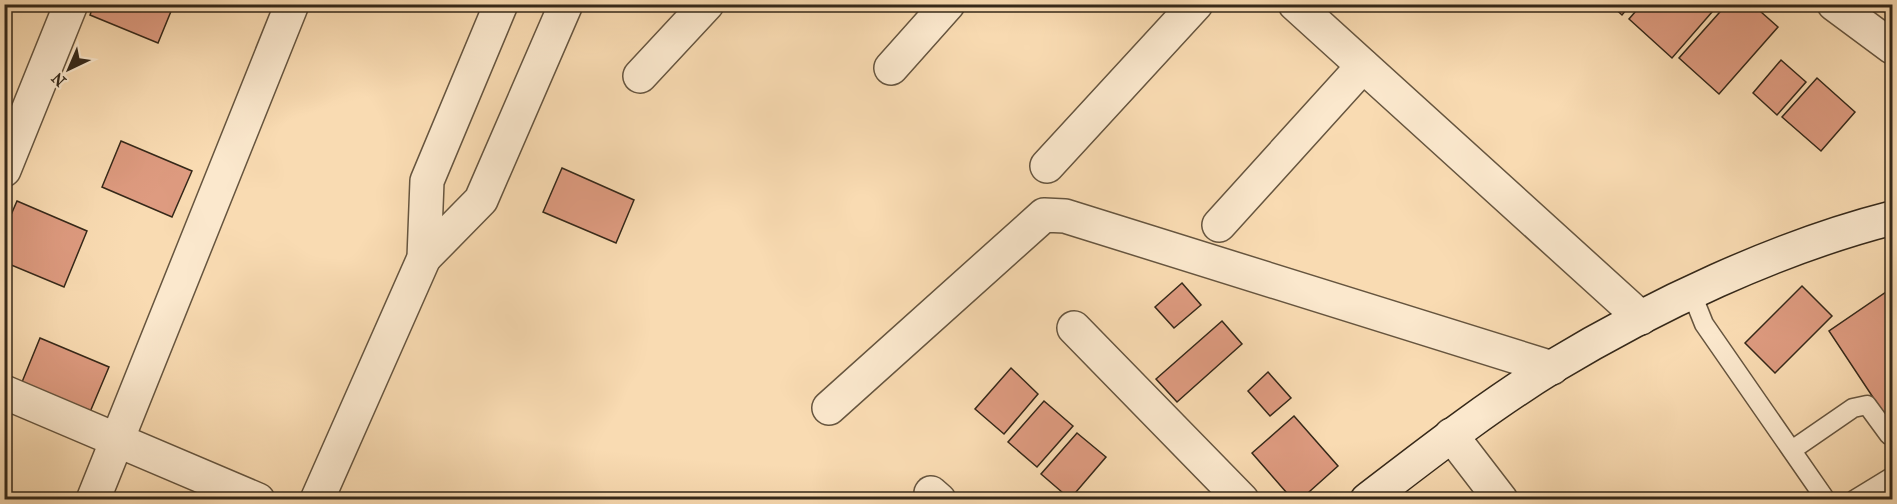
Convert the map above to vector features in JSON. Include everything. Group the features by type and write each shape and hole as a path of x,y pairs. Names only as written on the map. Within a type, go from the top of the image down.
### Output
{"street":[{"path":"4,170 70,4"},
{"path":"93,500 292,4"},
{"path":"317,500 423,258 427,181 501,4"},
{"path":"423,258 481,201 566,4"},
{"path":"640,76 707,4"},
{"path":"891,68 948,4"},
{"path":"1047,166 1196,4"},
{"path":"1295,4 1641,318"},
{"path":"1834,4 1893,47"},
{"path":"1219,225 1363,66"},
{"path":"829,408 1044,215 1065,216 1552,368"},
{"path":"1367,500 1451,435 1552,368 1641,318 1841,231 1893,218"},
{"path":"1074,328 1242,500"},
{"path":"4,392 258,500"},
{"path":"1451,435 1501,500"}],"lane":[{"path":"1692,294 1704,324 1826,500"},
{"path":"1792,450 1853,408 1867,405 1889,435"},
{"path":"1854,500 1890,478"}],"building":[{"path":"94,4 174,4 158,43 90,15"},
{"path":"1610,4 1631,4 1622,15"},
{"path":"1642,4 1719,4 1672,58 1629,19"},
{"path":"1727,4 1752,4 1778,27 1719,94 1679,58"},
{"path":"1875,4 1892,4 1892,18"},
{"path":"1781,60 1806,82 1777,115 1753,93"},
{"path":"1817,78 1855,112 1821,151 1782,117"},
{"path":"121,141 192,171 172,217 102,187"},
{"path":"562,168 634,200 616,243 543,212"},
{"path":"17,201 87,231 64,287 4,262 4,231"},
{"path":"1182,283 1201,305 1174,328 1155,307"},
{"path":"1802,286 1832,316 1775,373 1745,343"},
{"path":"1892,288 1892,426 1829,331"},
{"path":"1222,321 1242,344 1177,402 1156,379"},
{"path":"40,338 109,367 90,412 22,382"},
{"path":"1011,368 1038,394 1004,434 975,409"},
{"path":"1268,372 1291,398 1270,416 1248,391"},
{"path":"1044,401 1073,426 1037,467 1008,442"},
{"path":"1294,416 1338,466 1300,500 1293,500 1252,453"},
{"path":"1077,433 1106,457 1070,499 1041,474"}]}
